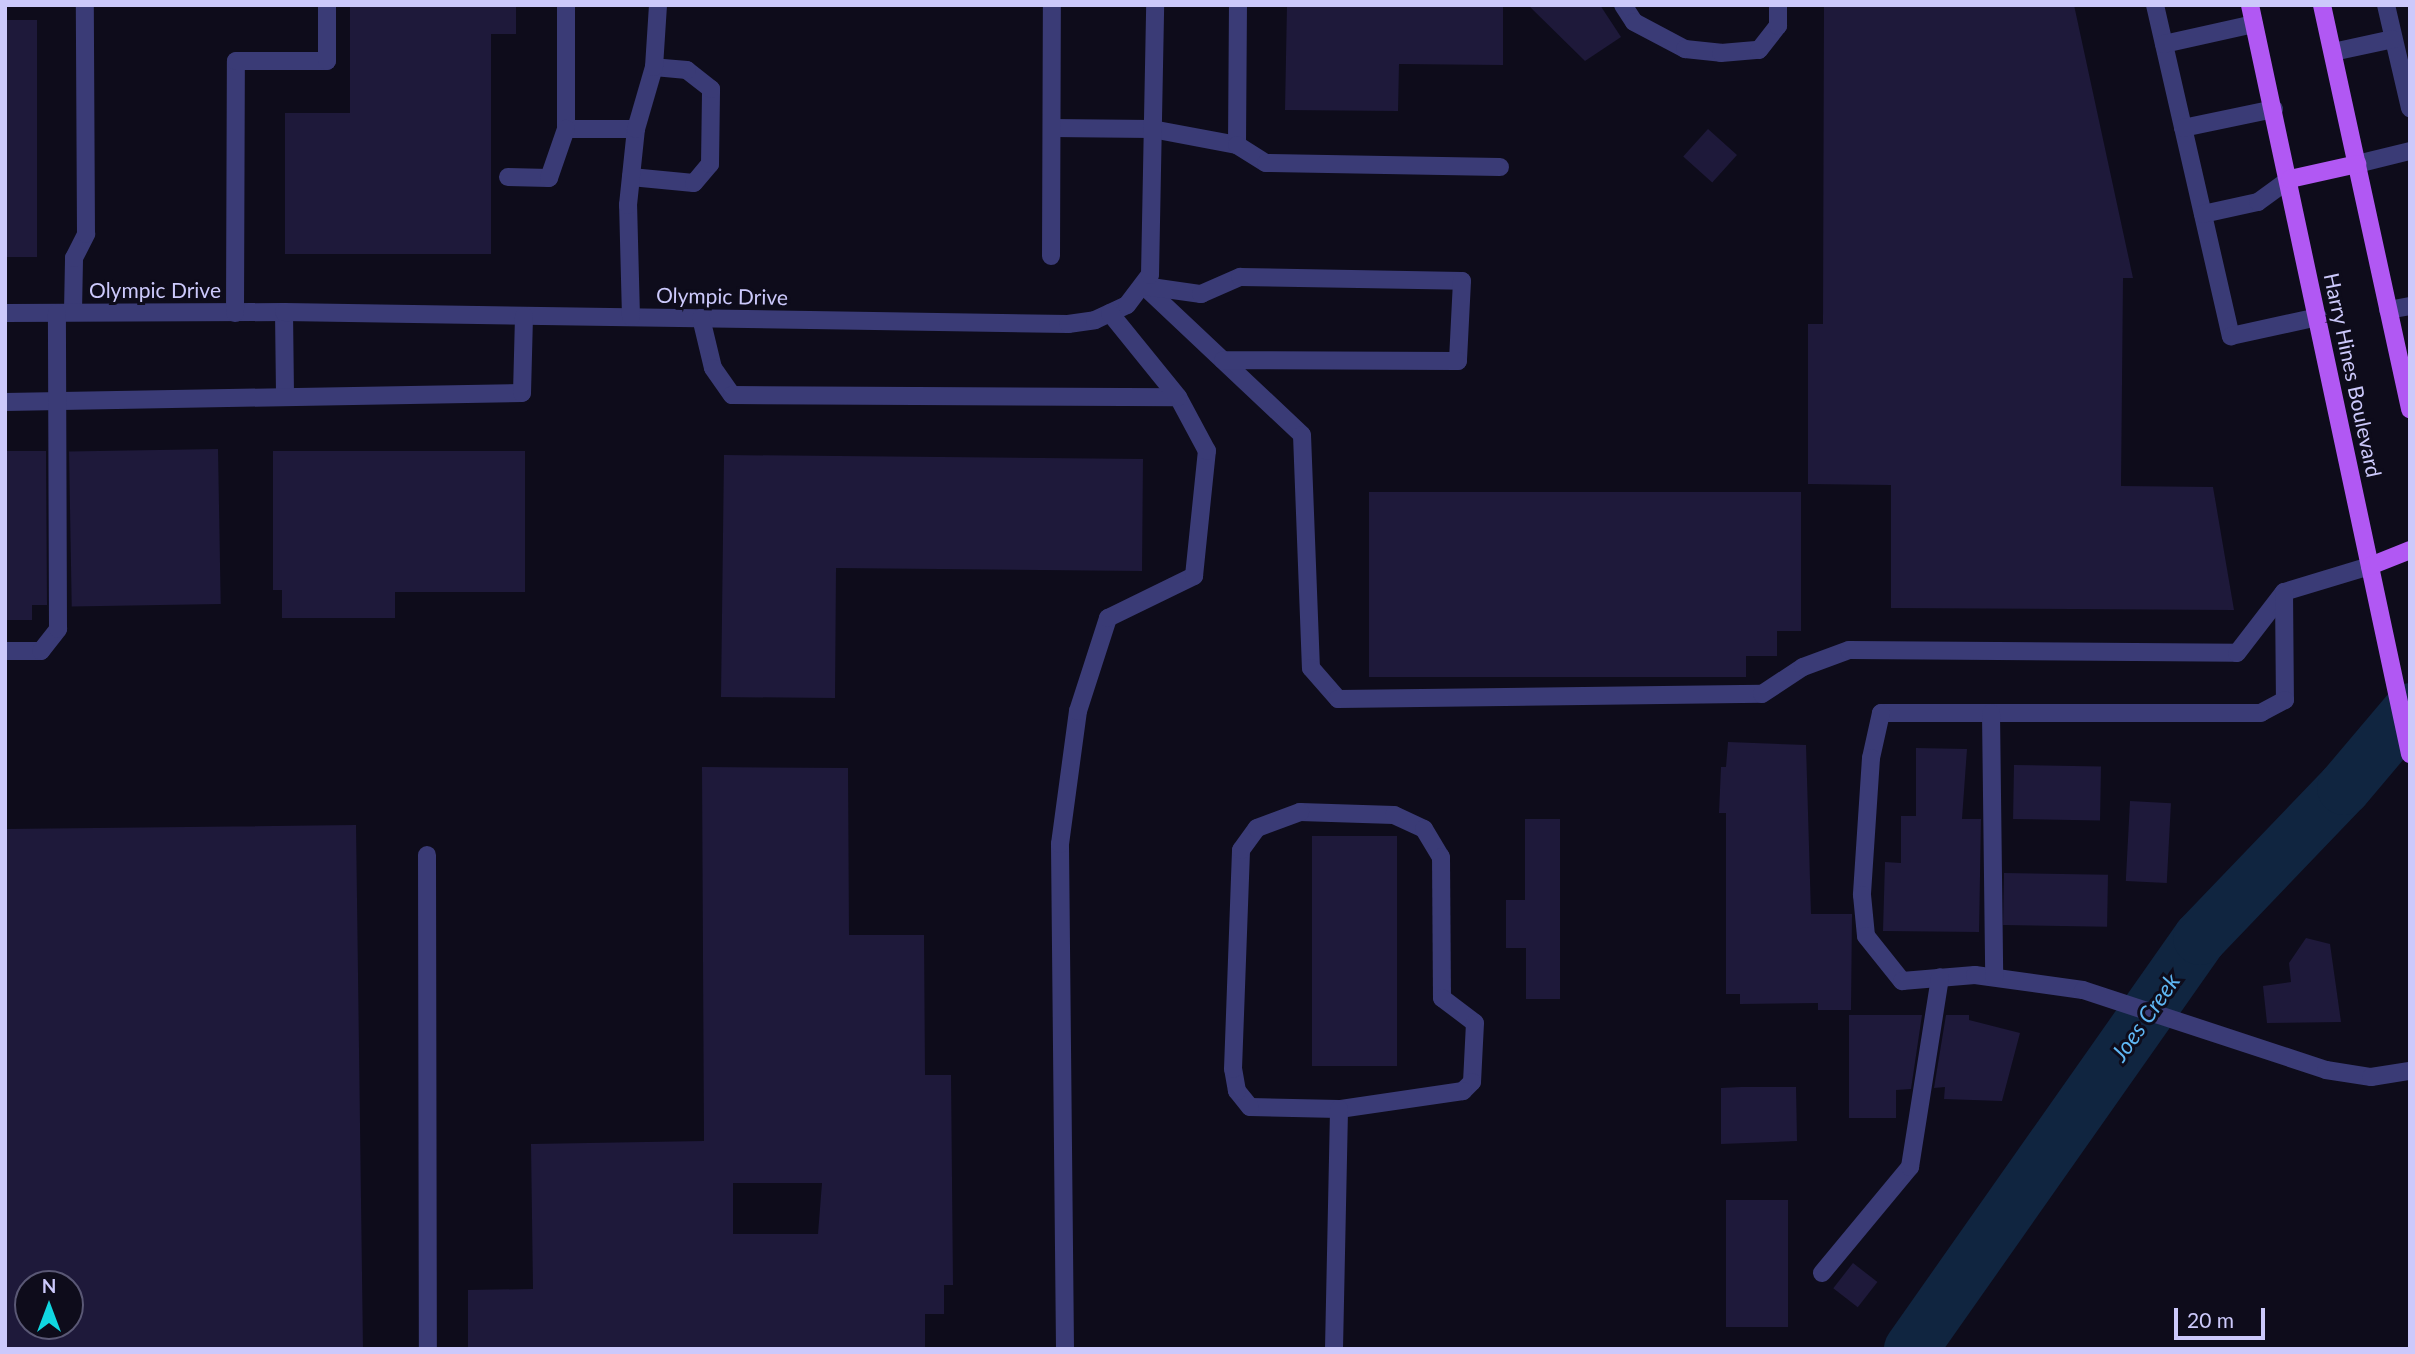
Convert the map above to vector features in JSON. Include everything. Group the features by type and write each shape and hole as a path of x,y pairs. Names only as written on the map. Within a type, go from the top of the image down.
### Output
{"main road":[{"name":"Harry Hines Boulevard","path":"2250,5 2290,179 2410,754"},
{"path":"2322,5 2410,410"},
{"path":"2290,179 2357,164"},
{"path":"2370,566 2410,550"}],"street":[{"path":"5,650 41,651 58,629 54,401 74,258 86,234 85,5"},
{"path":"235,313 236,61 327,61 327,5"},
{"path":"508,177 549,178 566,129 566,5"},
{"path":"631,317 631,177 636,129 654,67 658,5"},
{"path":"1051,256 1052,5"},
{"path":"1144,286 1152,263 1155,5"},
{"path":"1237,145 1238,5"},
{"path":"1623,5 1634,22 1685,49 1721,53 1759,50 1779,26 1778,5"},
{"path":"2155,5 2231,336 2318,317"},
{"path":"2386,5 2410,108"},
{"path":"2164,44 2254,24"},
{"path":"2333,52 2393,39"},
{"path":"631,177 694,183 710,164 710,89 687,70 654,67"},
{"path":"2183,128 2274,109"},
{"path":"1052,128 1152,129 1237,145 1266,163 1500,167"},
{"path":"566,129 636,129"},
{"path":"2357,164 2410,151"},
{"path":"2203,214 2258,202 2290,179"},
{"path":"1144,286 1201,294 1240,277 1462,281 1458,361 1223,360"},
{"path":"1144,286 1302,435 1311,668 1338,699 1762,694 1803,667 1849,650 2237,653 2284,592 2370,566"},
{"name":"Olympic Drive","path":"5,313 284,312 1068,324 1110,313 1127,304 1144,286"},
{"path":"2388,310 2410,306"},
{"path":"284,312 285,397"},
{"path":"1065,1349 1060,844 1078,711 1108,618 1194,576 1207,451 1178,397 1110,313"},
{"path":"5,401 522,393 524,316"},
{"path":"701,318 713,368 732,395 1178,397"},
{"path":"2284,592 2285,700 2261,713 1881,713 1871,758 1862,895 1866,936 1902,981 1994,978 2082,990 2326,1070 2371,1077 2410,1071"},
{"path":"1991,713 1994,978"},
{"path":"1300,812 1394,815 1424,830 1441,857 1442,998 1475,1023 1472,1082 1463,1091 1339,1109 1250,1107 1237,1091 1233,1069 1241,850 1257,828 1300,812"},
{"path":"428,855 428,1349"},
{"path":"1822,1273 1910,1167 1940,978"},
{"path":"1334,1349 1339,1109"}],"building":[{"path":"350,5 516,5 516,34 491,34 491,254 285,254 285,113 350,113"},
{"path":"1287,5 1503,5 1503,65 1399,64 1398,111 1285,110"},
{"path":"1528,5 1600,5 1621,37 1585,61"},
{"path":"1824,5 2074,5 2133,278 2123,278 2121,486 2213,487 2234,610 1891,608 1891,485 1808,484 1808,324 1823,324"},
{"path":"5,20 37,20 37,257 5,257"},
{"path":"1708,129 1737,155 1712,183 1683,156"},
{"path":"218,449 221,604 72,607 69,452"},
{"path":"5,451 46,451 47,605 32,605 32,620 7,620"},
{"path":"273,451 525,451 525,592 395,592 395,618 282,618 282,590 273,590"},
{"path":"724,455 1143,459 1142,571 836,568 835,698 721,697"},
{"path":"1369,492 1801,492 1801,631 1777,631 1777,656 1746,656 1746,677 1369,677"},
{"path":"1728,742 1806,745 1811,914 1852,914 1851,1010 1818,1010 1818,1003 1740,1004 1740,994 1726,994 1726,813 1719,813 1721,767 1726,767"},
{"path":"1916,748 1967,749 1962,819 1981,819 1979,932 1883,931 1885,862 1901,863 1901,816 1916,816"},
{"path":"2014,765 2101,767 2100,821 2013,819"},
{"path":"702,767 848,768 849,935 924,935 925,1075 951,1075 953,1285 944,1285 944,1314 925,1314 925,1349 468,1349 468,1290 533,1289 531,1144 704,1141","holes":["733,1183 822,1183 818,1234 733,1234"]},
{"path":"2130,801 2171,803 2167,883 2126,881"},
{"path":"1525,819 1560,819 1560,999 1526,999 1526,948 1506,948 1506,900 1525,900"},
{"path":"356,825 363,1349 5,1349 5,829"},
{"path":"1312,836 1397,836 1397,1066 1312,1066"},
{"path":"2004,873 2108,875 2107,927 2003,925"},
{"path":"2306,938 2330,944 2341,1022 2267,1023 2263,986 2291,982 2289,963"},
{"path":"1849,1015 1922,1015 1911,1089 1896,1090 1896,1118 1849,1118"},
{"path":"1946,1015 1969,1015 1969,1020 2020,1033 2002,1101 1944,1099 1945,1087 1934,1088"},
{"path":"1796,1087 1797,1141 1721,1144 1721,1088"},
{"path":"1726,1200 1788,1200 1788,1327 1726,1327"},
{"path":"1853,1263 1877,1282 1858,1307 1833,1288"}],"waterway":[{"name":"Joes Creek","path":"1911,1349 2200,938 2344,788 2410,710"}]}
